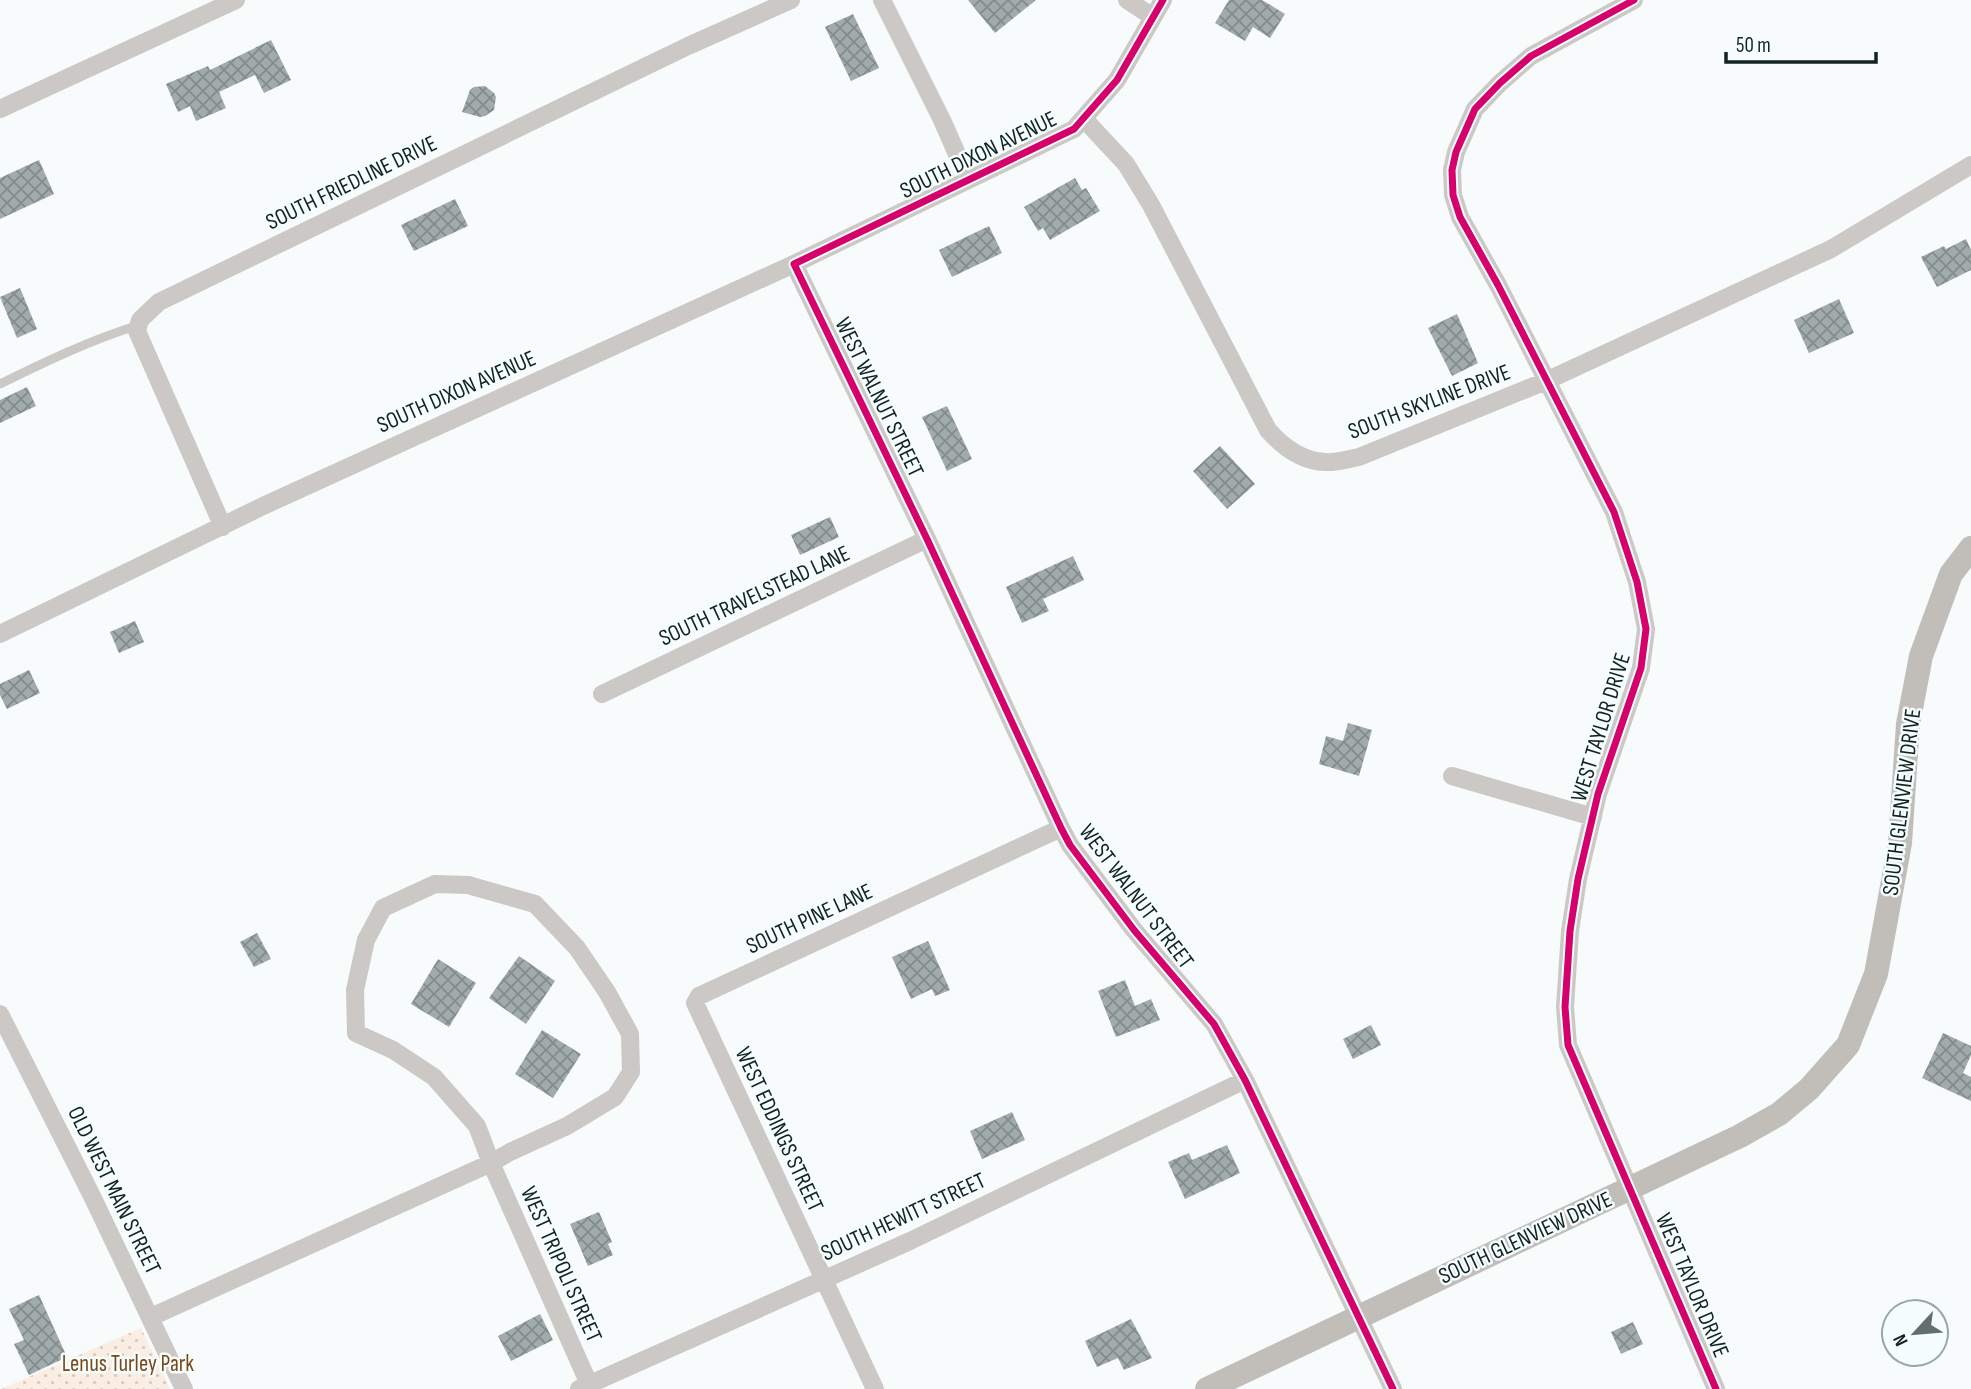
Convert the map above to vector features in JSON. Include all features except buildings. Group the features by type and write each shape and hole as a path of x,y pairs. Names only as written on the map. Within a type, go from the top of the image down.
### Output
{"street":[{"path":"0,108 236,0"},
{"name":"SOUTH FRIEDLINE DRIVE","path":"139,325 140,320 159,302 688,46 791,0"},
{"path":"882,0 942,120 968,179"},
{"path":"1127,0 1153,17"},
{"name":"SOUTH DIXON AVENUE","path":"0,634 315,482 794,264 1074,130 1117,80 1163,0"},
{"name":"WEST TAYLOR DRIVE","path":"1634,0 1531,57 1518,68 1475,109 1451,170 1453,195 1460,217 1498,285 1614,512 1637,582 1646,629 1641,668 1598,794 1578,879 1570,931 1565,1007 1568,1045 1716,1389"},
{"name":"SOUTH SKYLINE DRIVE","path":"1084,119 1126,164 1156,214 1268,430 1294,453 1326,463 1359,457 1546,382 1831,249 1971,166"},
{"name":"WEST WALNUT STREET","path":"794,264 1070,845 1134,930 1214,1024 1245,1080 1393,1389"},
{"path":"139,325 137,331 223,527"},
{"name":"SOUTH TRAVELSTEAD LANE","path":"602,694 927,540"},
{"name":"SOUTH GLENVIEW DRIVE","path":"1207,1389 1740,1136 1779,1114 1809,1088 1848,1045 1876,974 1900,843 1908,724 1921,656 1951,574 1971,548"},
{"path":"1452,776 1593,817"},
{"name":"SOUTH PINE LANE","path":"695,1003 699,996 1061,828"},
{"path":"150,1317 491,1163 567,1126 615,1097 631,1072 630,1034 607,992 577,948 535,904 468,885 435,884 383,908 366,940 355,990 356,1033 393,1050 434,1077 477,1126 491,1163"},
{"name":"WEST EDDINGS STREET","path":"695,1003 874,1389"},
{"name":"OLD WEST MAIN STREET","path":"0,1014 184,1389"},
{"name":"SOUTH HEWITT STREET","path":"584,1387 823,1280 1245,1080"},
{"name":"WEST TRIPOLI STREET","path":"491,1163 584,1387"}],"lane":[{"path":"0,384 66,352 139,325"}],"green space":[{"name":"Lenus Turley Park","path":"141,1328 170,1389 1,1389"}],"cycle path":[{"path":"1163,0 1117,80 1074,129 794,264 927,539 1070,845 1134,930 1214,1024 1245,1080 1393,1389"},
{"path":"1634,0 1531,56 1475,109 1456,152 1452,170 1453,195 1460,217 1498,285 1614,512 1637,582 1646,629 1641,668 1598,794 1578,879 1570,931 1565,1007 1568,1045 1716,1389"}]}
